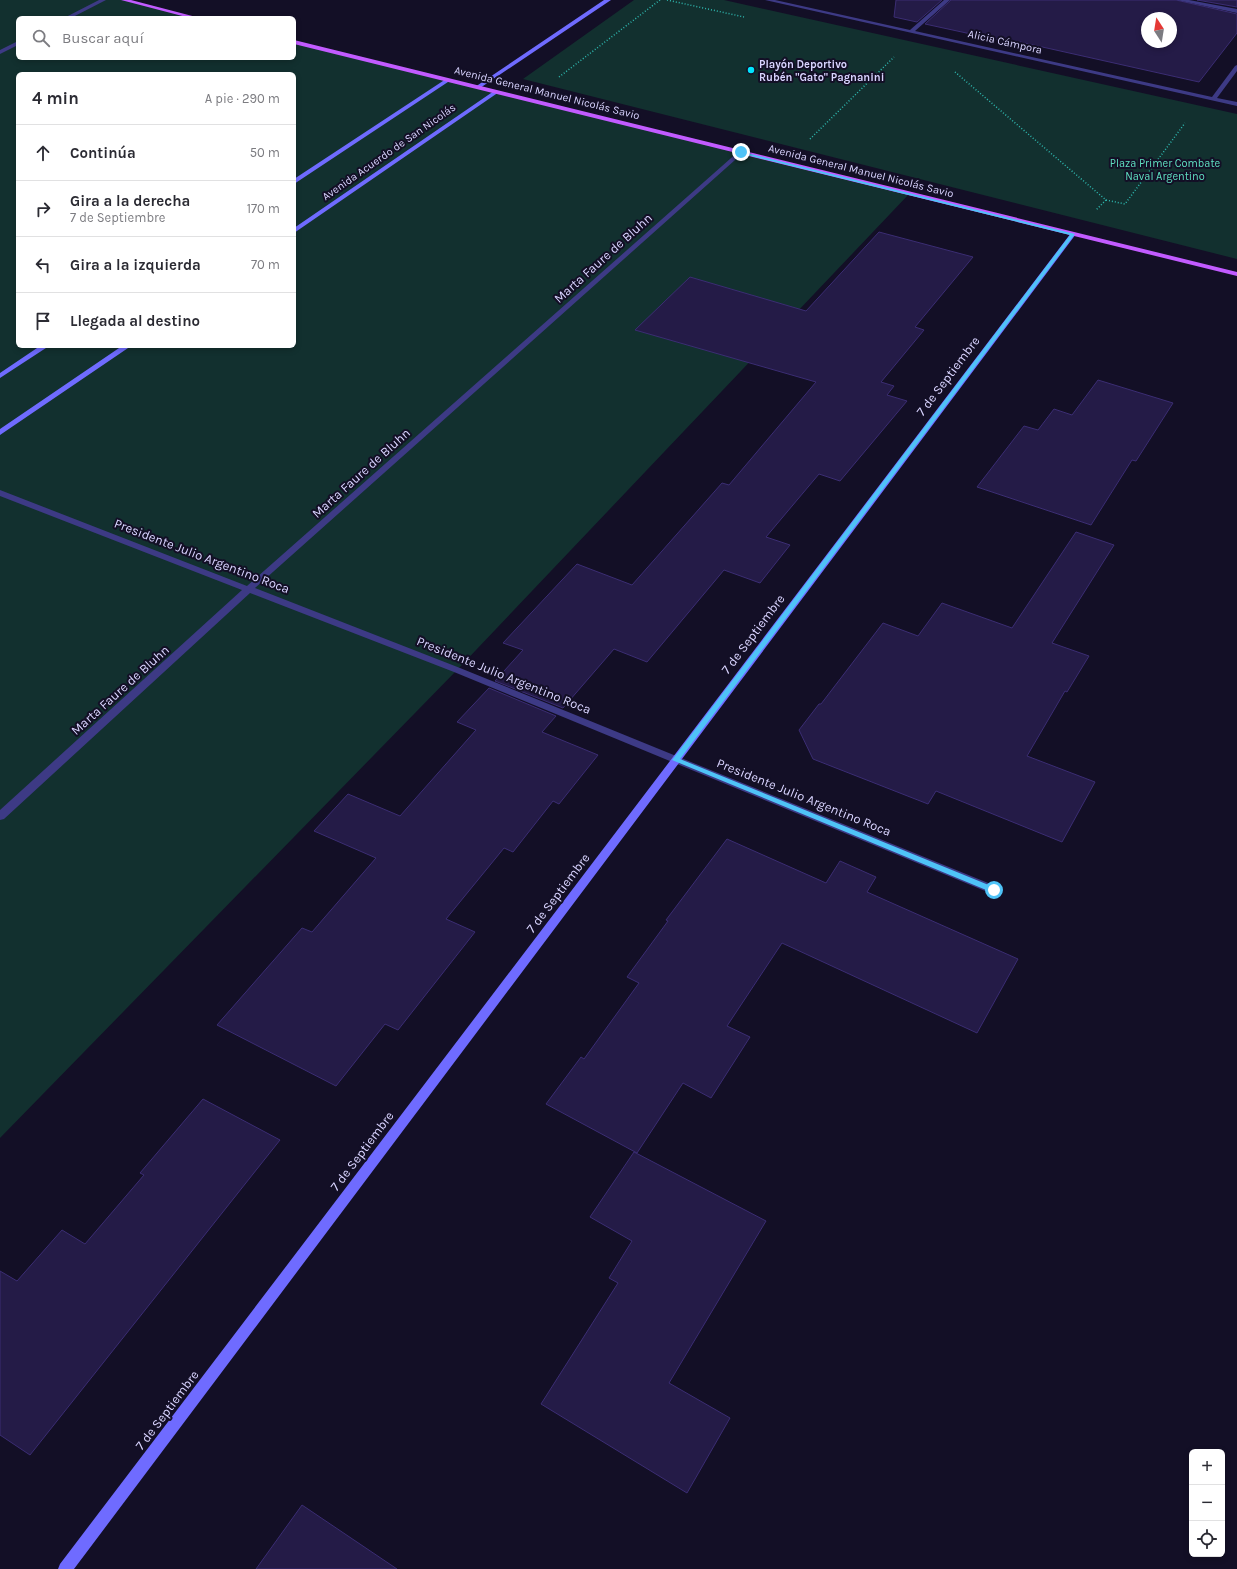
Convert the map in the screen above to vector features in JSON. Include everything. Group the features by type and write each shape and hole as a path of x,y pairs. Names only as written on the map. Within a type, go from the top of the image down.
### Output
{"main road":[{"path":"124,0 189,16"},
{"name":"Avenida General Manuel Nicolás Savio","path":"296,42 1237,274"}],"street":[{"path":"71,16 103,0"},
{"path":"478,88 608,0"},
{"name":"Alicia Cámpora","path":"768,0 1237,104"},
{"path":"911,32 946,0"},
{"path":"1180,0 1237,11"},
{"path":"0,52 16,44"},
{"path":"1214,98 1237,67"},
{"name":"Avenida Acuerdo de San Nicolás","path":"296,181 448,80"},
{"name":"Avenida Acuerdo de San Nicolás","path":"296,230 496,92"},
{"name":"Marta Faure de Bluhn","path":"0,816 249,589 741,152"},
{"name":"7 de Septiembre","path":"65,1569 1073,234"},
{"path":"0,376 42,348"},
{"path":"0,433 124,348"},
{"name":"Presidente Julio Argentino Roca","path":"0,492 464,673 994,890"}],"path":[{"path":"809,139 894,57"},
{"path":"955,71 1106,200 1125,204 1185,122"},
{"path":"1073,234 1089,215 1106,200"}],"green space":[{"path":"0,0 124,0 189,16 16,16 16,60 296,60 296,42 909,194 457,670 0,1138"},
{"name":"Plaza Primer Combate Naval Argentino","path":"634,0 724,0 1237,114 1237,259 523,79"}],"building":[{"path":"896,0 942,0 917,22 894,17"},
{"path":"951,0 1176,0 1237,14 1237,33 1199,82 1020,42 1017,44 925,24"},
{"path":"1197,0 1237,0 1237,7"},
{"path":"879,232 973,257 915,327 924,330 881,382 894,386 887,395 907,401 840,481 819,474 766,537 790,545 760,583 724,570 647,662 614,649 563,708 495,681 523,650 503,643 577,564 632,585 722,483 729,485 816,382 635,330 690,277 806,311"},
{"path":"1098,380 1173,403 1136,461 1132,460 1091,525 977,487 1024,426 1038,430 1054,409 1072,415"},
{"path":"1076,532 1114,545 1052,643 1089,656 1067,692 1065,691 1027,756 1095,782 1062,842 936,791 928,804 813,759 799,730 819,704 821,704 883,623 918,636 942,603 1012,628"},
{"path":"489,688 556,716 542,732 598,755 559,804 553,801 513,852 504,848 446,919 475,932 398,1030 385,1024 336,1086 217,1025 302,928 312,932 376,858 314,831 348,794 400,816 476,730 457,722"},
{"path":"727,839 826,883 840,861 876,877 867,892 1018,959 977,1033 782,943 727,1026 750,1037 711,1098 683,1083 637,1153 546,1104 581,1057 584,1059 639,983 627,977 668,921 666,920"},
{"path":"203,1099 280,1140 30,1455 0,1435 0,1271 17,1281 62,1230 85,1244 144,1175 140,1173"},
{"path":"634,1152 766,1221 669,1383 730,1418 687,1493 541,1404 618,1283 609,1278 632,1241 590,1217"},
{"path":"302,1505 397,1569 256,1569"}],"place":[{"name":"Playón Deportivo Rubén \"Gato\" Pagnanini","path":"751,70"}],"route":[{"path":"741,152 1073,234 676,760 994,890"}]}
